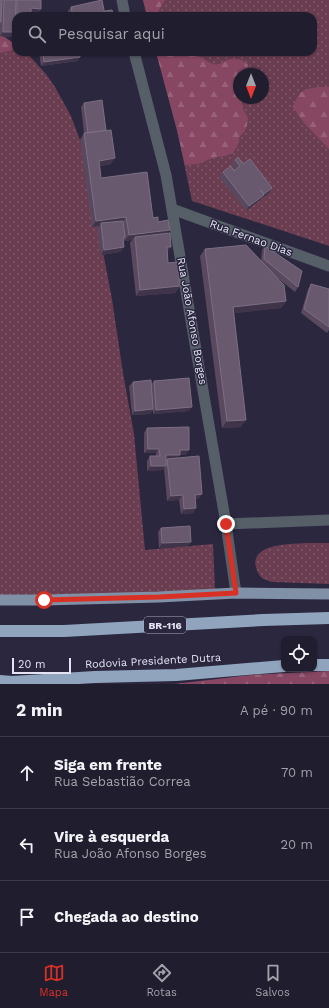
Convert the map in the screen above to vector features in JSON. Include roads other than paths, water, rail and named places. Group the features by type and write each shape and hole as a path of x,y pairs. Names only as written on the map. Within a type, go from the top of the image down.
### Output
{"highway":[{"name":"BR-116","path":"0,631 71,630 329,618"},
{"path":"317,665 329,665"},
{"name":"Rodovia Presidente Dutra","path":"0,681 12,682 95,677 176,675 281,666"}],"main road":[{"path":"0,600 151,598 236,593 329,594"}],"street":[{"path":"122,0 124,12"},
{"name":"Rua João Afonso Borges","path":"135,56 166,175 226,524 236,593"},
{"name":"Rua Fernao Dias","path":"172,209 329,266"},
{"path":"226,524 329,520"}]}
